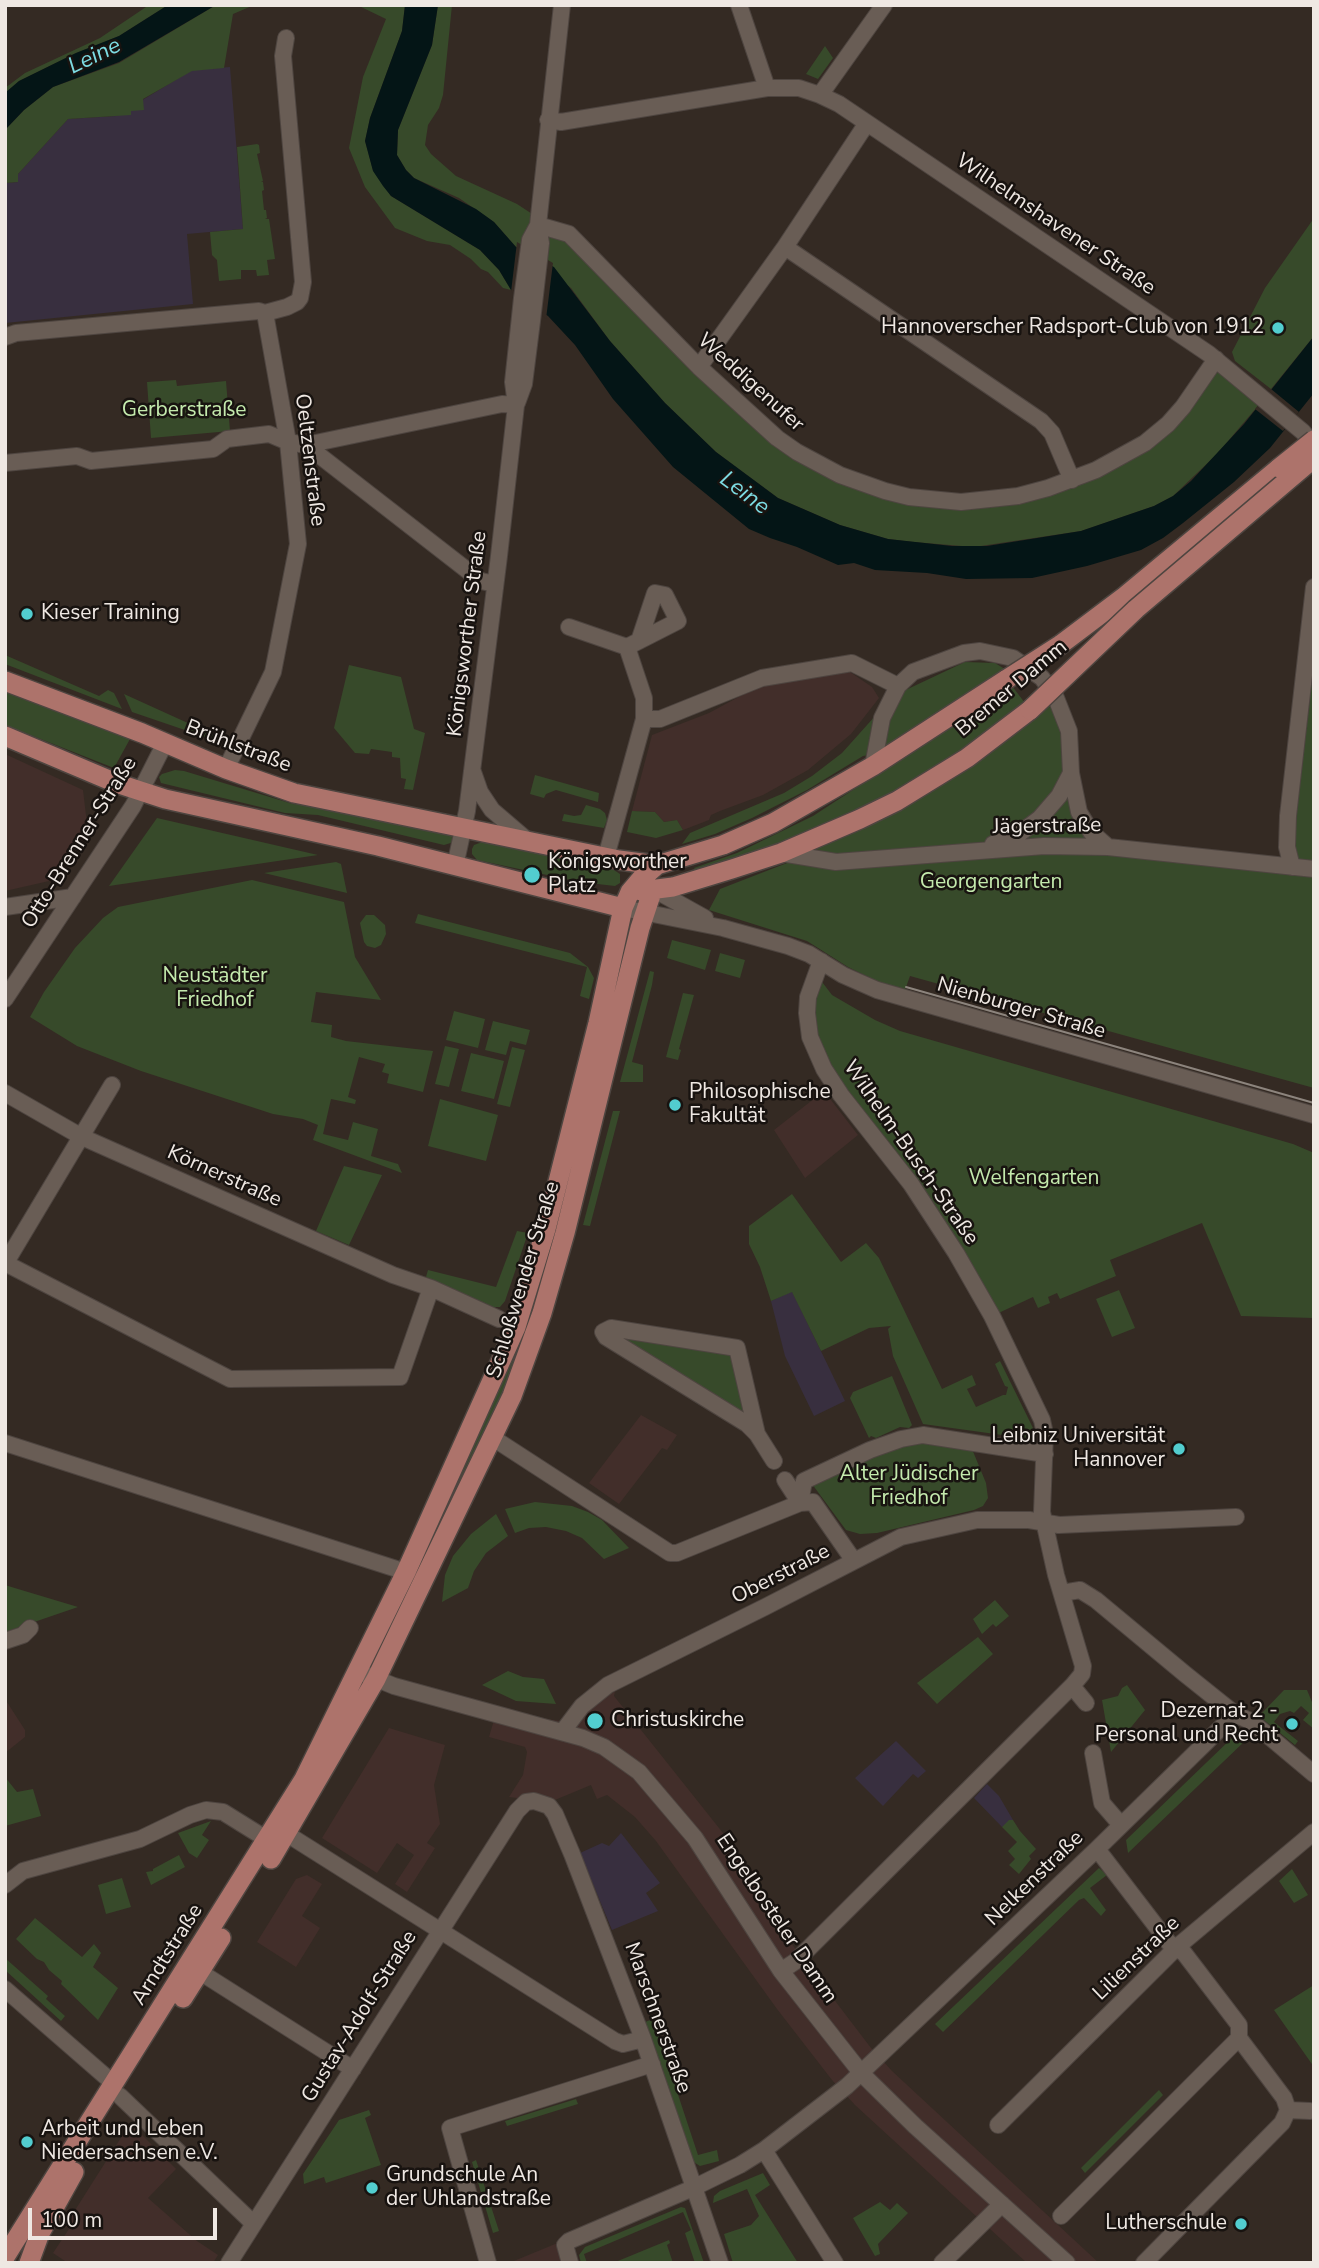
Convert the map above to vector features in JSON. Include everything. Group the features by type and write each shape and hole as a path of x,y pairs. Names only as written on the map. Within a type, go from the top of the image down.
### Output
{"main road":[{"name":"Bremer Damm","path":"657,865 723,845 773,823 873,766 1060,645 1125,596 1308,436"},
{"name":"Bremer Damm","path":"637,892 695,880 781,853 897,801 967,758 1030,710 1173,577 1314,458"},
{"name":"Brühlstraße","path":"5,681 226,769 317,799 463,828"},
{"path":"5,736 141,792 378,846 542,888 637,892"},
{"path":"463,828 612,859 657,865 637,892"},
{"path":"612,859 637,892 644,912"},
{"name":"Schloßwender Straße","path":"367,1675 406,1572 516,1327 546,1229 598,1023 637,892"},
{"name":"Schloßwender Straße","path":"367,1675 493,1438 530,1350 553,1277 644,912"},
{"name":"Arndtstraße","path":"5,2257 200,1972 287,1834 367,1675"},
{"name":"Arndtstraße","path":"29,2263 40,2233 117,2090 367,1675"}],"street":[{"name":"Königsworther Straße","path":"454,866 472,770 516,405 513,382 535,251 562,5"},
{"path":"739,5 767,88"},
{"path":"820,95 884,5"},
{"path":"5,337 42,330 259,311 265,313 297,302 303,282 283,57 286,38"},
{"name":"Wilhelmshavener Straße","path":"548,120 561,122 767,88 799,88 820,95 839,104 1216,359 1308,436 1314,446"},
{"path":"699,367 785,247 867,123"},
{"name":"Weddigenufer","path":"538,225 569,234 699,367 741,407 797,452 840,475 885,491 961,502 1018,496 1072,480 1145,443 1168,424 1216,359"},
{"path":"785,247 1041,421 1052,433 1072,480"},
{"name":"Oeltzenstraße","path":"226,769 272,673 298,544 288,442 265,313"},
{"path":"5,463 77,456 91,461 213,449 227,439 269,434 288,442 306,445 502,404 516,405"},
{"path":"306,445 481,582 495,584"},
{"path":"1292,867 1287,847 1288,816 1314,587"},
{"path":"569,627 633,644 644,698 644,719 612,859"},
{"path":"873,766 882,718 898,686 913,672 964,653 980,651 1013,658 1042,678 1056,698 1069,731 1070,773 1079,812 1091,832 1108,847"},
{"path":"644,719 660,719 762,678 852,663 898,686"},
{"name":"Otto-Brenner-Straße","path":"5,999 141,792 165,743"},
{"path":"472,770 480,792 492,810 527,840"},
{"path":"974,850 1019,834 1040,818 1059,796 1070,773"},
{"name":"Jägerstraße","path":"781,853 836,862 1044,846 1108,847 1314,869"},
{"name":"Nienburger Straße","path":"637,892 723,928"},
{"path":"5,907 73,897"},
{"name":"Nienburger Straße","path":"644,912 723,928 788,946 877,990 1314,1115"},
{"name":"Wilhelm-Busch-Straße","path":"821,961 808,997 807,1013 810,1037 824,1069 841,1096 903,1173 956,1253 992,1316 1042,1420 1045,1434 1042,1512 1083,1666 1082,1674 1072,1686"},
{"path":"112,1085 5,1263 230,1379 400,1377 431,1288"},
{"name":"Körnerstraße","path":"5,1093 82,1137 393,1275 431,1288 499,1318"},
{"path":"757,1434 737,1348 611,1328 603,1332 606,1337 747,1424 757,1434 774,1461"},
{"path":"800,1503 804,1481 870,1450 901,1439 923,1435 1045,1454"},
{"path":"493,1438 670,1553 677,1553 800,1503 813,1502 854,1561"},
{"path":"5,1443 406,1572"},
{"path":"785,1480 800,1503"},
{"name":"Oberstraße","path":"563,1731 582,1706 608,1685 901,1537 977,1520 1029,1520 1044,1523 1236,1517"},
{"path":"1062,1593 1080,1590 1096,1600 1235,1714 1252,1722 1314,1773"},
{"path":"5,1642 23,1635 30,1628"},
{"name":"Engelbosteler Damm","path":"367,1675 563,1731 604,1747 639,1772 695,1838 781,1971 862,2074 915,2126 1067,2263"},
{"path":"781,1971 796,1961 1072,1686 1086,1703"},
{"name":"Nelkenstraße","path":"569,2263 565,2245 575,2237 693,2188 740,2165 764,2150 862,2074 1235,1714"},
{"path":"1093,1753 1102,1803 1121,1825"},
{"name":"Gustav-Adolf-Straße","path":"229,2263 517,1811 526,1802 534,1801"},
{"name":"Marschnerstraße","path":"534,1801 549,1806 555,1814 643,2039 720,2263"},
{"path":"5,1885 23,1871 140,1839 206,1810 223,1812 268,1840"},
{"name":"Lilienstraße","path":"998,2125 1177,1947 1314,1832"},
{"path":"287,1834 615,2041 623,2044 643,2039"},
{"path":"1097,1849 1169,1943 1184,1953 1239,2025 1239,2038 1284,2098 1288,2109 1282,2123 1144,2263"},
{"path":"200,1972 353,2068"},
{"path":"5,1989 117,2090 254,2224"},
{"path":"1061,2216 1239,2038"},
{"path":"488,2263 450,2128 652,2064"},
{"path":"1288,2109 1313,2114"},
{"path":"764,2150 835,2263"},
{"path":"942,2263 1002,2204"}],"shaded area":[{"path":"230,67 243,229 187,234 193,304 5,323 5,183 18,182 18,174 68,119 116,116 192,70"},
{"path":"850,672 872,687 879,698 851,734 808,770 763,795 720,811 711,815 709,820 683,830 677,820 664,822 655,812 632,811 652,735 709,713 759,686"},
{"path":"5,754 83,790 88,832 58,879 5,891"},
{"path":"824,1091 858,1135 805,1178 774,1130"},
{"path":"792,1291 845,1401 814,1416 785,1356 771,1301"},
{"path":"641,1415 677,1435 667,1450 662,1448 619,1504 589,1483"},
{"path":"615,1691 614,1696 723,1833 791,1943 871,2048 892,2071 1099,2263 1027,2263 855,2105 777,2009 656,1841 635,1817 607,1795 597,1799 591,1785 550,1802 509,1797 523,1775 527,1752 525,1747 489,1737 496,1713 561,1721"},
{"path":"5,1699 25,1730 25,1737 5,1753"},
{"path":"389,1728 445,1745 434,1785 440,1824 427,1843 435,1848 407,1892 395,1884 414,1855 397,1843 377,1873 322,1838"},
{"path":"896,1741 926,1771 918,1778 913,1774 883,1806 855,1778"},
{"path":"987,1784 999,1796 1013,1820 1002,1827 974,1798"},
{"path":"621,1833 660,1883 646,1893 658,1911 612,1930 580,1853 602,1843 609,1846"},
{"path":"307,1875 322,1884 302,1916 320,1928 296,1967 257,1942 296,1879"},
{"path":"129,2125 176,2169 148,2198 197,2241 218,2255 213,2263 68,2263 53,2253 69,2229 65,2226"},
{"path":"560,2242 568,2263 509,2263"}],"green space":[{"path":"149,5 168,5 119,36 76,53 19,81 5,93 5,88 25,73 100,38"},
{"path":"216,5 254,5 233,14 224,68 192,71 143,99 144,110 131,111 131,115 68,119 18,174 18,182 5,183 5,130 24,110 53,87 119,63"},
{"path":"357,5 405,5 402,31 370,118 365,141 373,170 391,196 480,250 499,270 511,290 503,288 488,272 450,245 427,241 395,228 365,187 349,148 363,77 386,19"},
{"path":"438,5 452,5 443,95 439,108 428,125 425,145 431,154 456,176 517,204 561,233 797,452 909,497 1018,496 1145,443 1216,359 1263,400 1217,454 1173,496 1154,506 1081,531 974,547 914,542 888,539 840,525 778,498 716,452 665,403 610,341 571,288 516,247 494,222 459,198 414,178 406,170 397,155 398,130 432,45"},
{"path":"825,46 833,58 818,79 806,74"},
{"path":"257,144 265,219 269,219 275,259 267,260 269,275 257,276 256,270 241,270 241,279 219,281 217,260 212,255 210,232 243,229 237,147"},
{"name":"Hannoverscher Radsport-Club von 1912","path":"1314,218 1314,336 1271,389 1235,361 1232,352 1265,288"},
{"name":"Gerberstraße","path":"176,380 177,386 226,381 230,431 151,438 147,382"},
{"name":"Georgengarten","path":"1314,622 1314,1088 910,976 905,990 881,983 848,967 807,941 709,910 720,889 787,863 901,808 1056,698 1073,792 1108,847 1291,867 1287,847"},
{"path":"5,655 99,696 108,690 114,693 122,709 5,664"},
{"path":"965,662 995,663 1008,671 883,753 863,756 807,790 752,818 715,834 682,844 690,833 784,793 812,776 842,753 893,696"},
{"path":"349,665 401,677 414,729 425,733 413,790 404,789 406,779 401,778 400,758 392,757 392,752 371,749 369,754 355,753 334,728"},
{"path":"1012,686 1025,703 947,762 892,794 820,829 697,874 694,868 737,853 813,816"},
{"path":"5,692 130,739 114,768 5,725"},
{"path":"124,694 223,739 220,742 132,712"},
{"path":"175,770 293,804 310,805 453,836 454,842 444,845 318,815 285,813 161,783 159,777 162,774"},
{"path":"535,775 599,793 598,802 556,790 546,794 544,798 530,794"},
{"path":"586,805 605,813 607,820 604,828 562,821 564,814 581,815"},
{"path":"632,811 655,812 664,822 677,820 683,830 656,838 627,832"},
{"path":"157,818 318,855 109,886"},
{"path":"482,842 611,868 620,874 620,883 615,886 580,882 477,860 472,849 474,845"},
{"path":"336,862 341,864 347,893 264,873"},
{"name":"Neustädter Friedhof","path":"252,880 344,902 355,957 381,1000 316,992 311,1022 332,1025 331,1037 346,1041 433,1051 423,1092 387,1083 389,1074 382,1072 385,1064 359,1057 348,1097 356,1100 355,1104 331,1099 323,1134 348,1140 353,1122 378,1129 371,1156 398,1164 402,1173 313,1140 318,1125 303,1119 273,1114 141,1071 77,1046 30,1017 75,948 103,918 118,907"},
{"path":"418,914 570,953 588,967 594,978 589,999 580,996 587,967 415,923"},
{"path":"366,915 374,915 385,925 386,934 381,945 375,948 364,942 360,923"},
{"path":"672,940 711,950 705,970 667,958"},
{"path":"720,953 745,960 740,978 715,971"},
{"path":"650,971 654,972 652,985 632,1062 643,1065 643,1082 620,1082"},
{"name":"Welfengarten","path":"816,974 832,995 900,1031 1293,1144 1314,1153 1314,1318 1241,1316 1202,1223 1110,1260 1116,1276 1060,1299 1057,1293 1048,1297 1050,1303 1038,1308 1033,1297 992,1316 810,1037"},
{"path":"683,993 694,995 678,1060 666,1057"},
{"path":"454,1011 485,1019 478,1048 446,1040"},
{"path":"493,1021 530,1030 526,1045 510,1041 506,1055 485,1050"},
{"path":"445,1046 459,1049 449,1087 435,1084"},
{"path":"512,1047 525,1050 510,1107 497,1104"},
{"path":"471,1053 504,1061 494,1099 461,1091"},
{"path":"440,1099 498,1115 486,1161 428,1146"},
{"path":"613,1111 620,1111 590,1226 583,1225"},
{"path":"344,1166 382,1175 349,1245 316,1231"},
{"path":"792,1194 841,1262 866,1243 879,1258 942,1389 972,1375 976,1385 967,1389 976,1407 1006,1395 1008,1387 1005,1386 995,1364 1000,1361 1033,1428 1031,1436 1024,1438 923,1424 893,1356 888,1329 891,1326 869,1328 821,1351 792,1292 771,1301 749,1244 749,1226"},
{"path":"558,1215 543,1287 500,1407 386,1644 383,1643 425,1554"},
{"path":"517,1231 528,1233 505,1301 500,1307 493,1307 426,1277 428,1270 496,1287"},
{"path":"1119,1290 1135,1328 1112,1337 1096,1299"},
{"path":"611,1328 728,1345 757,1434 606,1337"},
{"path":"892,1376 912,1425 869,1438 850,1398 853,1392"},
{"name":"Alter Jüdischer Friedhof","path":"930,1441 972,1449 986,1483 988,1498 983,1506 877,1533 860,1534 846,1530 812,1484 881,1451"},
{"path":"535,1502 572,1506 588,1512 602,1520 629,1548 604,1559 582,1538 566,1531 546,1527 529,1528 515,1533 505,1509"},
{"path":"496,1514 508,1536 486,1553 474,1571 468,1588 442,1602 445,1575 453,1556 471,1534"},
{"path":"5,1585 18,1589 78,1607 5,1632"},
{"path":"995,1600 1009,1616 996,1627 993,1624 982,1634 973,1619"},
{"path":"978,1637 993,1654 937,1704 917,1683"},
{"path":"508,1671 523,1677 544,1679 556,1704 516,1701 482,1685"},
{"path":"1127,1685 1145,1710 1111,1752 1102,1700 1118,1696"},
{"path":"1284,1690 1307,1690 1314,1707 1314,1729 1303,1720 1309,1713 1301,1706 1294,1713 1290,1711 1280,1714 1274,1722 1298,1741 1295,1745 1259,1716"},
{"path":"1234,1736 1246,1740 1128,1853 1126,1840"},
{"path":"5,1777 17,1792 33,1789 41,1816 5,1826"},
{"path":"1009,1820 1013,1820 1036,1849 1019,1874 1009,1865 1015,1859 1008,1851 1017,1842 1002,1827"},
{"path":"211,1821 202,1835 209,1840 197,1858 189,1853 178,1833"},
{"path":"179,1855 185,1867 151,1885 146,1872 153,1871"},
{"path":"1099,1868 1107,1875 1090,1888 1106,1910 1101,1916 1084,1898 1079,1900 943,2032 935,2024"},
{"path":"1292,1869 1308,1895 1294,1903 1279,1881"},
{"path":"122,1878 131,1907 106,1914 98,1885"},
{"path":"35,1918 82,1957 94,1944 101,1953 93,1967 118,1988 98,2020 61,1984 62,1981 44,1962 37,1959 16,1939"},
{"path":"5,1958 48,1996 46,1999 65,2016 61,2021 5,1970"},
{"path":"1314,1985 1314,2067 1274,2010"},
{"path":"653,2019 698,2155 717,2150 719,2161 700,2166 692,2161 645,2022"},
{"path":"1159,2090 1163,2095 1085,2173 1081,2168"},
{"path":"576,2099 578,2104 507,2126 505,2121"},
{"path":"369,2110 371,2115 365,2118 381,2165 326,2183 324,2177 304,2184 303,2174 339,2120"},
{"path":"476,2160 499,2231 493,2233 472,2162"},
{"path":"763,2173 770,2185 755,2195 798,2263 733,2263 724,2234 751,2225 759,2216 747,2189 713,2203 714,2196"},
{"path":"880,2202 890,2210 897,2203 908,2213 878,2244 880,2254 875,2256 853,2218"},
{"path":"681,2207 685,2208 704,2263 695,2263 685,2233 691,2230 683,2212 584,2254 587,2263 581,2263 579,2255 585,2247"},
{"path":"669,2240 667,2245 673,2263 613,2263"}],"water":[{"name":"Leine","path":"168,5 216,5 119,62 53,87 24,110 5,130 5,93 19,81 76,53 119,36"},
{"name":"Leine","path":"405,5 438,5 432,45 398,130 397,155 406,170 414,178 476,209 494,222 516,247 554,267 610,341 665,403 716,452 778,498 840,525 888,539 952,546 987,546 1081,531 1154,506 1173,496 1191,481 1244,424 1314,336 1314,393 1270,448 1234,482 1183,523 1141,550 1087,566 1032,578 966,579 927,573 875,570 854,563 838,565 770,538 749,529 673,467 613,399 575,345 548,316 511,290 499,270 480,250 391,196 383,186 373,171 365,141 370,118 402,31"}],"pier":[{"path":"517,242 553,263 546,319 511,292"},
{"path":"1271,389 1299,412 1283,431 1255,409"}],"tram line":[{"path":"906,987 1314,1103"}],"place":[{"name":"Hannoverscher Radsport-Club von 1912","path":"1278,328"},
{"name":"Kieser Training","path":"27,614"},
{"name":"Königsworther Platz","path":"532,875"},
{"name":"Philosophische Fakultät","path":"675,1105"},
{"name":"Leibniz Universität Hannover","path":"1179,1449"},
{"name":"Christuskirche","path":"595,1721"},
{"name":"Dezernat 2 - Personal und Recht","path":"1292,1724"},
{"name":"Arbeit und Leben Niedersachsen e.V.","path":"27,2142"},
{"name":"Grundschule An der Uhlandstraße","path":"372,2188"},
{"name":"Lutherschule","path":"1241,2224"}]}
